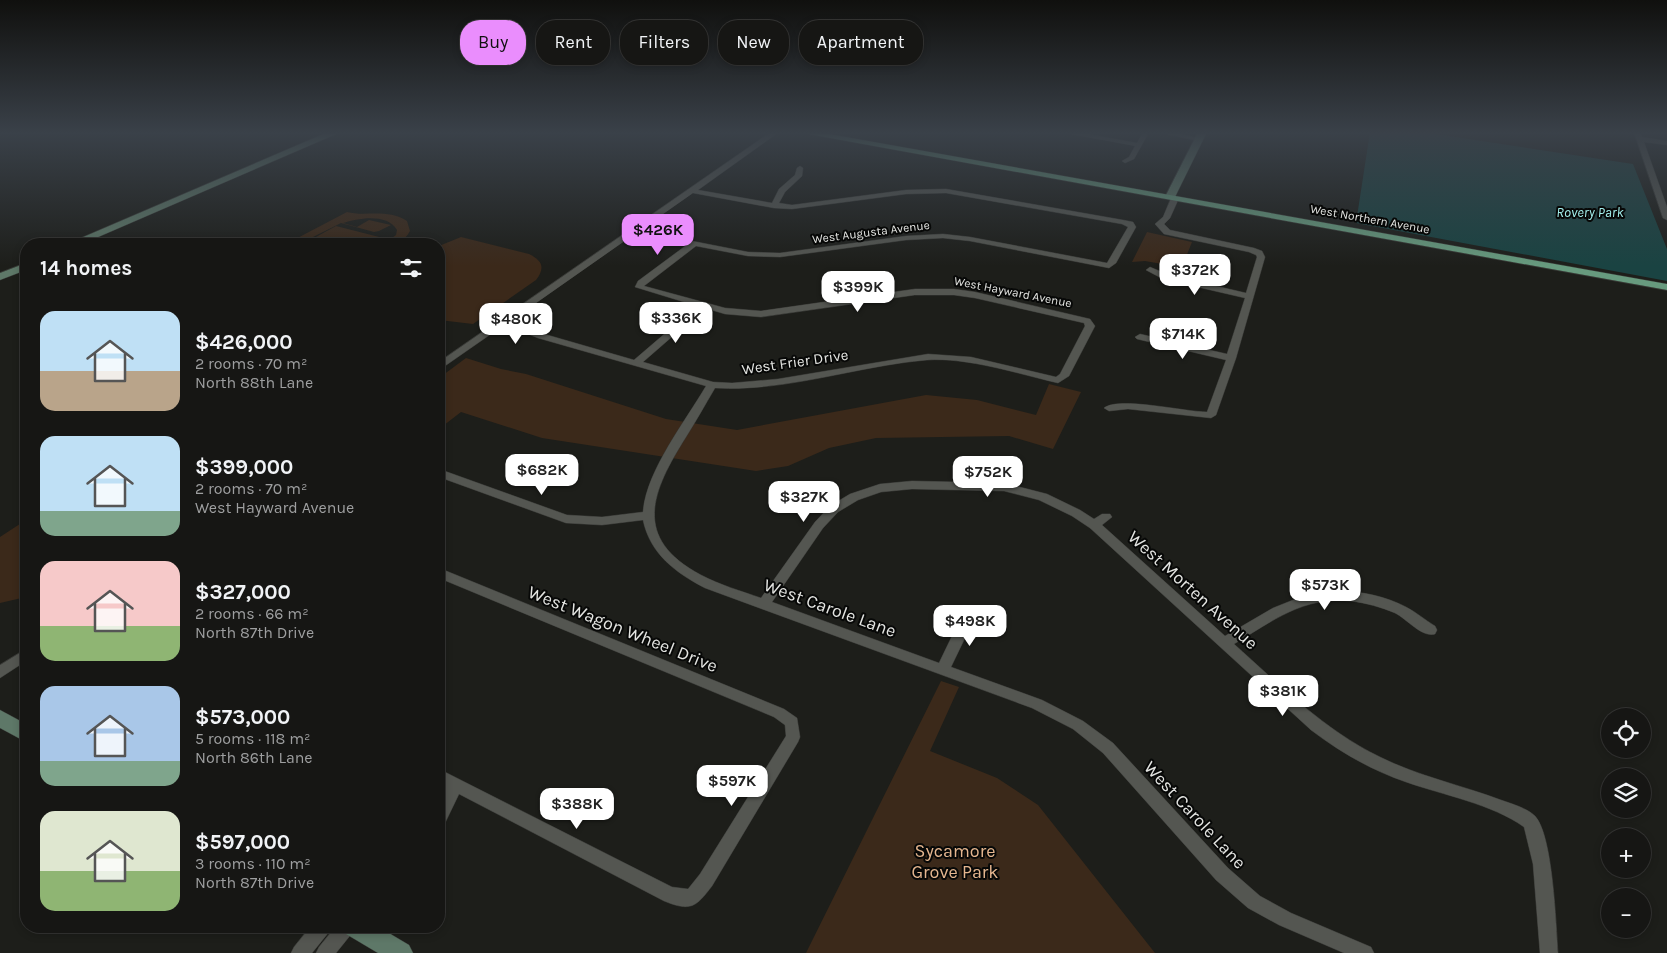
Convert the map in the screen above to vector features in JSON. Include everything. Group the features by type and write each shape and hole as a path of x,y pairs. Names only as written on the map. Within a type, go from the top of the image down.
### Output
{"main road":[{"path":"86,238 232,176"},
{"name":"West Northern Avenue","path":"1056,176 1667,287"},
{"path":"1173,197 1182,176"},
{"path":"0,270 20,262"},
{"path":"0,277 20,269"},
{"path":"0,718 20,730"},
{"path":"366,933 400,953"}],"street":[{"path":"445,362 714,176"},
{"path":"774,206 782,191 797,176"},
{"path":"1652,176 1667,218"},
{"path":"696,189 774,206 806,205 906,192 901,184"},
{"name":"West Augusta Avenue","path":"639,287 648,278 695,244 748,254 780,255 906,238 943,236 970,239 1108,266 1112,263 1132,228 1130,224 964,193 929,190 906,192"},
{"path":"1109,408 1128,406 1203,415 1211,414 1231,358 1261,257 1259,253 1167,232 1159,224 1166,218 1173,197"},
{"path":"1166,218 1173,223 1174,228 1186,237"},
{"path":"1162,228 1174,228"},
{"path":"1150,270 1166,277 1249,296"},
{"name":"West Hayward Avenue","path":"639,287 702,306 725,311 761,314 915,292 954,292 985,297 1088,321 1090,326 1064,376 1058,380"},
{"path":"635,364 702,306"},
{"name":"West Frier Drive","path":"499,324 508,330 527,336 541,336 712,386 778,382 928,358 971,360 1058,380"},
{"path":"1140,337 1231,358"},
{"path":"445,475 566,518 602,521 647,515 655,480 712,386"},
{"name":"West Morten Avenue","path":"764,604 819,525 834,509 854,497 880,488 912,485 1004,487 1058,503 1094,525 1316,726 1364,757 1394,771 1504,809 1529,821 1538,840 1549,953"},
{"name":"West Carole Lane","path":"647,515 656,542 666,556 680,569 710,585 1037,704 1078,725 1108,748 1222,874 1254,902 1308,929 1365,953"},
{"path":"1094,525 1106,517"},
{"name":"West Wagon Wheel Drive","path":"445,575 770,709 792,722 793,737 706,880 692,898 670,895 456,785"},
{"path":"1296,578 1312,598"},
{"path":"1224,643 1283,609 1312,598 1344,596 1373,600 1399,610 1430,630"},
{"path":"943,669 970,613"},
{"path":"0,672 20,658"},
{"path":"445,779 456,785"},
{"path":"445,793 456,785"},
{"path":"445,806 456,785"},
{"path":"300,953 317,933"},
{"path":"325,953 342,933"}],"green space":[{"path":"347,212 384,214 399,217 407,221 410,231 405,238 392,238 396,235 397,230 393,225 387,221 372,218 343,223 357,227 369,220 391,225 374,232 341,223 311,238 297,238"},
{"path":"336,226 383,238 314,238"},
{"path":"1147,232 1192,242 1180,272 1177,274 1162,264 1145,261 1132,262"},
{"path":"461,237 529,254 540,262 541,272 536,280 473,324 445,321 445,244"},
{"path":"466,358 501,369 526,374 666,419 737,430 926,395 977,400 1036,415 1049,384 1081,392 1053,449 1009,436 876,438 829,448 788,466 756,471 542,438 461,412 445,424 445,374"},
{"path":"20,524 20,598 0,603 0,537"},
{"name":"Sycamore Grove Park","path":"941,681 959,687 930,751 997,778 1038,805 1155,953 806,953"}],"water":[{"name":"Rovery Park","path":"1363,176 1638,176 1667,249 1667,281 1356,223"}]}
